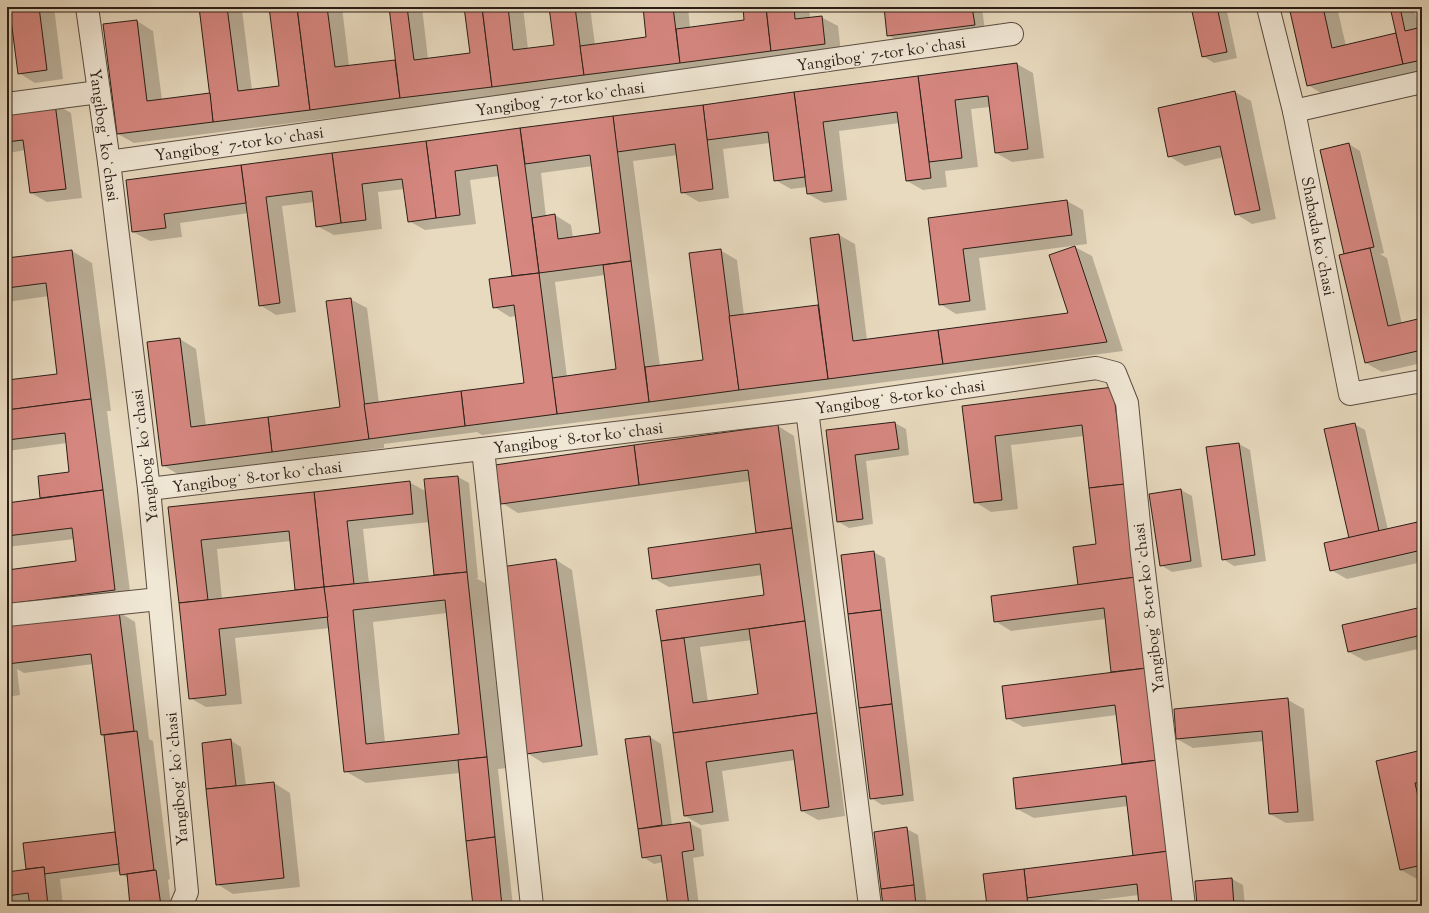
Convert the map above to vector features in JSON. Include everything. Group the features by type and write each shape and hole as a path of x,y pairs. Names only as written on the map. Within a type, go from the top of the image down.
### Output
{"street":[{"name":"Yangibogʻ koʻchasi","path":"87,7 109,162 149,489 187,892 181,906"},
{"name":"Shabada koʻchasi","path":"1268,7 1294,111 1350,394 1422,381"},
{"name":"Yangibogʻ 7-tor koʻchasi","path":"109,162 1012,34"},
{"path":"1294,111 1422,82"},
{"path":"7,104 99,92"},
{"name":"Yangibogʻ 8-tor koʻchasi","path":"149,489 807,410 1096,368 1115,373 1127,403 1142,554 1184,906"},
{"path":"807,410 870,906"},
{"path":"483,449 532,906"},
{"path":"7,615 159,599"}],"building":[{"path":"7,7 39,7 47,70 18,74 10,12 7,12"},
{"path":"199,7 227,7 238,91 279,86 269,7 297,7 310,110 213,122"},
{"path":"297,7 327,7 335,67 395,60 400,98 310,110"},
{"path":"389,7 407,7 414,60 470,53 464,7 482,7 492,87 400,98"},
{"path":"482,7 508,7 513,50 554,45 549,7 575,7 584,75 492,87"},
{"path":"643,7 673,7 680,63 584,75 580,46 646,37"},
{"path":"743,7 766,7 771,51 680,63 676,29 744,20"},
{"path":"766,7 794,7 795,19 822,16 825,44 771,51"},
{"path":"884,7 972,7 975,25 887,36"},
{"path":"1191,7 1217,7 1227,52 1202,57"},
{"path":"1289,7 1323,7 1332,48 1396,33 1403,64 1307,86"},
{"path":"1390,7 1400,7 1405,31 1422,27 1422,60 1403,64"},
{"path":"137,20 147,101 210,93 213,122 117,134 103,24"},
{"path":"1017,63 1028,149 995,153 988,96 955,100 962,158 929,162 918,76"},
{"path":"918,76 931,178 906,181 897,112 823,122 832,191 807,194 794,92"},
{"path":"1235,91 1260,210 1235,215 1220,146 1168,157 1158,108"},
{"path":"794,92 805,177 774,181 768,132 707,140 703,105"},
{"path":"55,103 66,189 30,193 23,140 7,142 7,109"},
{"path":"703,105 713,189 681,193 675,144 617,152 613,116"},
{"path":"613,116 631,261 539,273 532,218 555,214 558,239 600,233 590,155 525,164 520,128"},
{"path":"520,128 539,273 512,276 497,165 455,171 460,215 436,218 426,141"},
{"path":"426,141 436,218 408,222 402,179 362,184 366,220 341,223 332,153"},
{"path":"1349,143 1374,247 1344,254 1320,150"},
{"path":"332,153 341,223 316,227 312,191 266,197 280,303 259,306 241,165"},
{"path":"241,165 246,203 164,214 166,228 132,232 126,180"},
{"path":"1067,200 1072,235 963,249 970,301 939,305 928,218"},
{"path":"839,234 853,341 938,330 943,364 828,379 810,238"},
{"path":"1075,246 1107,342 943,364 938,330 1068,313 1049,255"},
{"path":"1370,248 1388,326 1422,318 1422,350 1365,363 1339,255"},
{"path":"721,249 739,390 649,402 645,367 703,360 689,253"},
{"path":"72,250 91,399 7,410 7,380 57,374 46,283 7,288 7,258"},
{"path":"631,261 649,402 557,414 552,378 616,369 603,265"},
{"path":"539,273 557,414 465,426 461,391 524,383 514,305 493,308 489,279"},
{"path":"351,298 369,439 272,452 268,417 340,407 326,301"},
{"path":"818,305 828,379 739,390 729,316"},
{"path":"180,338 191,427 268,417 272,452 162,466 147,342"},
{"path":"1113,387 1125,484 1089,488 1082,425 995,436 1002,500 974,503 962,406"},
{"path":"461,391 465,426 369,439 364,404"},
{"path":"91,399 103,490 40,498 38,476 69,472 65,433 7,440 7,410"},
{"path":"895,422 899,449 855,455 863,519 837,522 826,430"},
{"path":"1355,423 1379,531 1349,538 1324,429"},
{"path":"778,425 792,528 756,533 748,470 639,485 634,445"},
{"path":"1239,443 1255,555 1222,560 1206,447"},
{"path":"634,445 639,485 501,504 495,465"},
{"path":"458,476 467,572 434,575 424,479"},
{"path":"410,481 413,514 347,521 354,584 324,587 314,492"},
{"path":"1125,484 1136,577 1078,585 1073,547 1096,544 1089,488"},
{"path":"1181,489 1191,561 1160,566 1149,494"},
{"path":"103,490 115,590 7,604 7,570 76,561 72,528 7,536 7,503"},
{"path":"314,492 324,587 295,590 289,531 201,540 208,600 179,603 168,507"},
{"path":"1422,521 1422,550 1330,571 1324,543"},
{"path":"792,528 805,621 661,641 656,610 764,595 760,564 652,579 648,548"},
{"path":"874,551 881,610 848,614 841,555"},
{"path":"556,559 582,746 526,754 501,567"},
{"path":"467,572 487,757 344,772 324,587","holes":["445,600 459,734 366,744 353,610"]},
{"path":"1136,577 1147,668 1111,672 1104,608 994,622 991,596"},
{"path":"324,587 328,617 219,629 226,695 189,699 179,603"},
{"path":"1422,607 1422,635 1348,652 1342,625"},
{"path":"881,610 892,704 859,708 848,614"},
{"path":"119,611 134,731 101,735 91,654 7,664 7,625"},
{"path":"805,621 817,713 673,733 661,641 684,638 693,703 758,694 749,629"},
{"path":"1147,668 1158,760 1122,764 1115,705 1006,719 1002,686"},
{"path":"1288,698 1298,812 1269,814 1262,731 1176,739 1174,709"},
{"path":"892,704 903,795 870,799 859,708"},
{"path":"817,713 829,807 801,811 793,750 706,762 713,812 684,816 673,733"},
{"path":"137,731 154,870 120,875 104,735"},
{"path":"650,736 662,825 638,829 625,739"},
{"path":"231,739 236,786 206,789 202,743"},
{"path":"1422,750 1422,782 1415,783 1422,813 1422,865 1400,870 1376,761"},
{"path":"487,757 495,837 466,841 458,760"},
{"path":"1158,760 1169,851 1133,856 1126,796 1016,809 1013,778"},
{"path":"274,782 284,878 216,885 206,789"},
{"path":"690,822 694,850 682,852 689,906 668,906 661,855 642,858 638,829"},
{"path":"907,827 914,885 881,889 874,832"},
{"path":"115,832 119,864 44,874 44,867 26,869 23,843"},
{"path":"495,837 502,906 473,906 466,841"},
{"path":"1169,851 1176,906 1139,906 1137,884 1027,898 1024,869"},
{"path":"44,867 48,906 30,906 28,893 7,896 7,872"},
{"path":"1024,869 1028,906 987,906 983,874"},
{"path":"156,870 161,906 130,906 127,874"},
{"path":"1232,878 1234,906 1197,906 1195,881"},
{"path":"914,885 916,906 883,906 881,889"}]}
